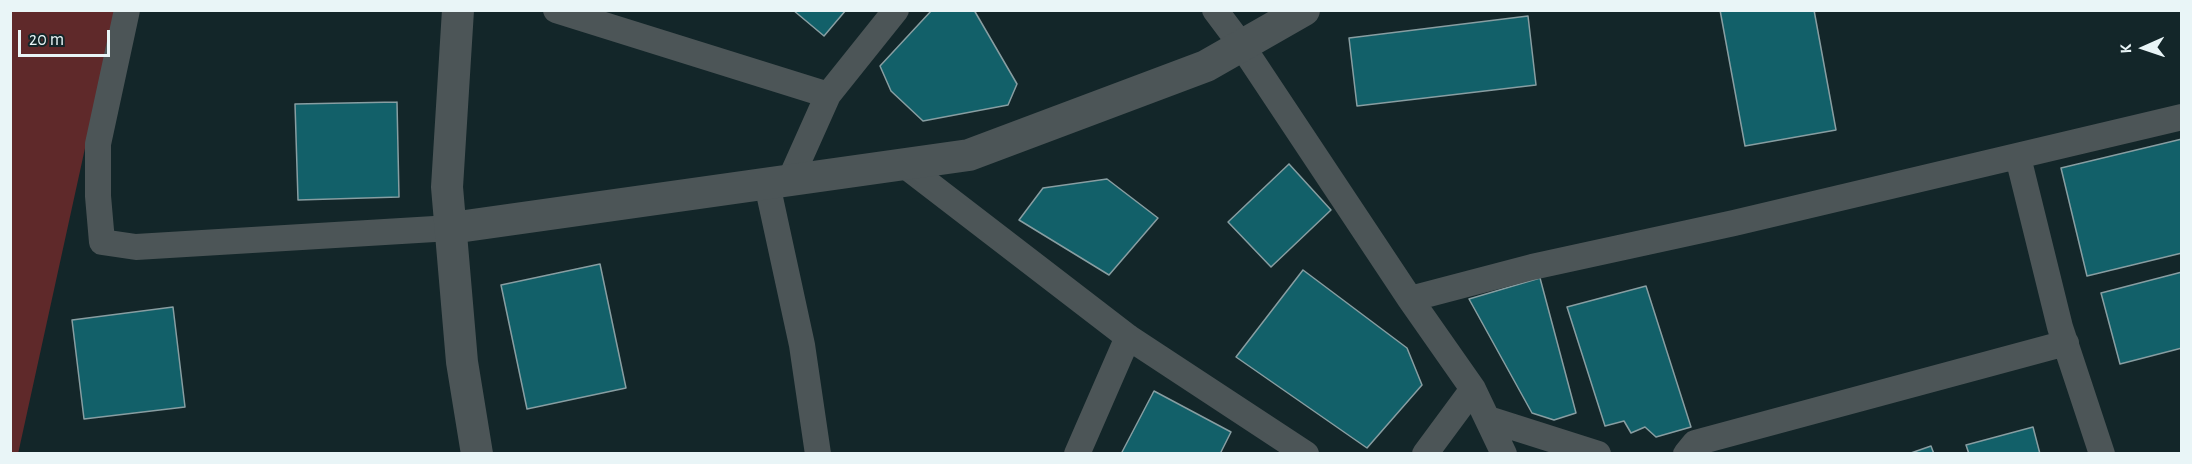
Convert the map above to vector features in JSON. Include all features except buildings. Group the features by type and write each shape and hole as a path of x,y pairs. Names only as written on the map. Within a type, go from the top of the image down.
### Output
{"street":[{"path":"127,10 98,144 98,196 102,242 136,247 451,228 969,155 1206,66 1304,10"},
{"path":"458,10 447,187 462,362 477,453"},
{"path":"556,10 828,95"},
{"path":"818,453 779,182 828,95 896,10"},
{"path":"1215,10 1242,46 1410,300 1473,389 1504,453"},
{"path":"1410,300 1532,267 1734,224 2181,117"},
{"path":"2018,157 2066,343 2102,453"},
{"path":"903,164 1128,337 1306,453"},
{"path":"1077,453 1128,337"},
{"path":"1686,453 1695,443 2066,343"},
{"path":"1425,453 1473,389"},
{"path":"1488,419 1598,453"}],"shaded area":[{"path":"10,11 122,11 89,130 18,454 10,453"}]}
